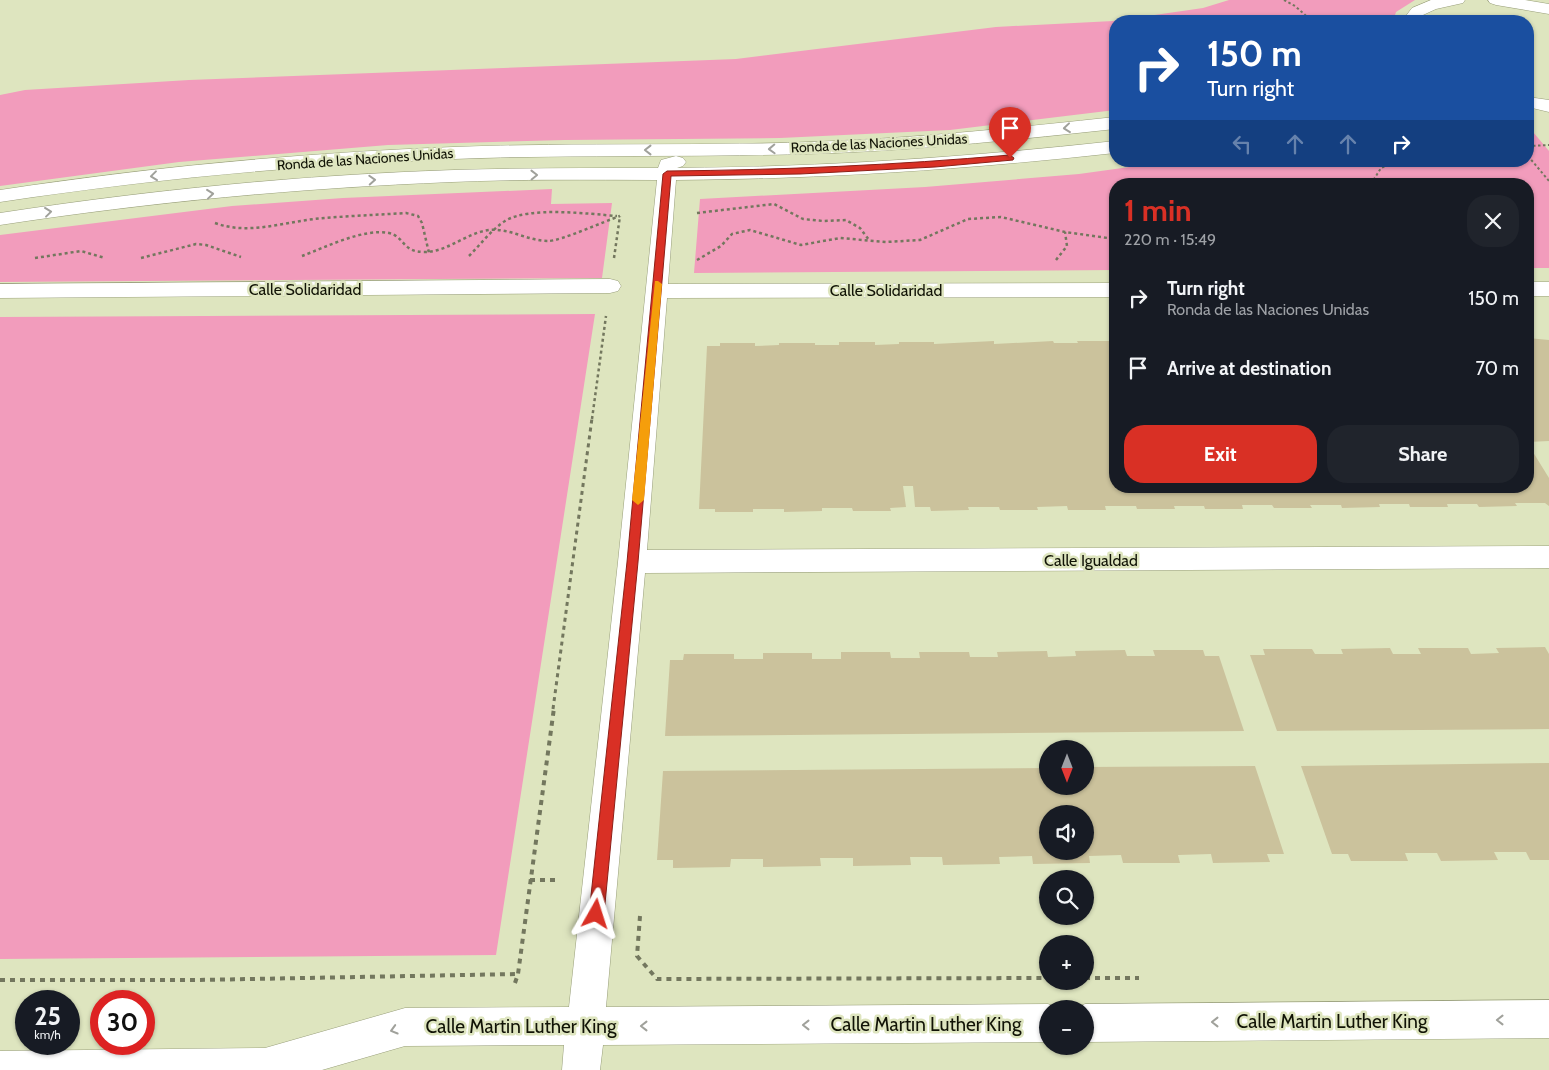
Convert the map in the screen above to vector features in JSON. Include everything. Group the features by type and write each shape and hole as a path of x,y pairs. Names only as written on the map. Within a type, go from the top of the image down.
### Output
{"street":[{"path":"1414,15 1426,7 1457,0"},
{"path":"1496,0 1549,9"},
{"path":"1534,103 1549,106"},
{"name":"Ronda de las Naciones Unidas","path":"0,196 176,174 330,160 454,153 731,150 891,144 1109,124"},
{"name":"Ronda de las Naciones Unidas","path":"0,219 165,198 311,184 455,176 800,172 935,164 1109,148"},
{"name":"Ronda de las Naciones Unidas","path":"667,174 668,164 731,150"},
{"path":"581,1070 632,562 667,174"},
{"name":"Calle Solidaridad","path":"0,291 610,286"},
{"path":"1534,289 1549,289"},
{"name":"Calle Solidaridad","path":"657,291 1109,290"},
{"name":"Calle Igualdad","path":"632,562 1549,557"},
{"name":"Calle Martin Luther King","path":"1094,1023 1549,1019"},
{"name":"Calle Martin Luther King","path":"0,1070 265,1068 405,1027 1039,1023"}],"path":[{"path":"1284,0 1305,15"},
{"path":"1534,146 1549,145"},
{"path":"1534,163 1549,181"},
{"path":"1374,178 1383,167"},
{"path":"693,214 774,204 803,220 823,222 846,220 860,228 869,240"},
{"path":"210,220 218,224 262,228 298,221 406,213 418,216 422,223 430,257"},
{"path":"466,258 510,218 528,214 620,216"},
{"path":"298,257 370,232 388,232 396,235 406,248 428,252 448,247 483,232 495,230 540,241 551,241 620,216"},
{"path":"500,1026 518,974 620,216"},
{"path":"687,291 689,265 721,246 732,234 750,230 801,245 840,238 886,242 920,240 968,219 1001,216 1033,223 1052,230 1109,238"},
{"path":"134,259 196,244 206,245 248,259"},
{"path":"27,260 81,251 111,260"},
{"path":"641,908 637,956 657,979 1039,978"},
{"path":"0,980 198,980 518,974"}],"shaded area":[{"path":"1229,0 1415,0 1396,12 1395,15 1155,15 1203,8"},
{"path":"1109,21 1109,111 950,130 780,138 565,140 388,145 179,162 0,186 0,95 25,90 189,80 736,59 996,27"},
{"path":"1534,133 1549,151 1549,268 1534,268 1534,178 1109,178 1109,270 694,273 700,199 925,187 1079,174 1130,167 1534,167"},
{"path":"552,189 551,204 612,203 602,278 0,282 0,235 232,206 343,198"},
{"path":"595,314 496,955 0,959 0,317"}],"building":[{"path":"1534,339 1549,340 1549,441 1534,442"},
{"path":"994,341 994,344 1109,341 1109,493 1534,493 1534,454 1549,478 1549,506 1545,503 1515,503 1517,506 1479,507 1477,504 1447,504 1448,507 1410,507 1409,504 1379,504 1380,507 1342,508 1341,505 1310,505 1312,508 1274,508 1272,505 1242,505 1243,509 1205,509 1204,506 1174,506 1175,509 1137,509 1136,506 1105,506 1106,510 1068,510 1067,506 1037,507 1038,510 1000,510 999,507 968,507 969,510 931,511 930,507 915,507 913,486 903,486 906,507 890,508 891,511 853,511 852,508 822,508 822,511 784,512 784,509 753,509 753,512 715,512 715,509 699,509 707,346 720,346 720,343 755,343 755,346 779,345 779,343 839,345 839,342 875,342 875,345 899,344 899,342 934,342 934,344"},
{"path":"1545,647 1549,654 1549,729 1277,731 1250,655 1265,655 1263,649 1312,649 1315,654 1343,654 1341,649 1390,648 1393,654 1421,654 1418,648 1468,648 1471,654 1499,653 1496,648"},
{"path":"1125,650 1127,656 1155,656 1153,650 1203,650 1205,656 1219,656 1244,731 665,736 670,660 683,660 684,654 734,654 734,659 763,659 763,653 812,653 812,659 841,659 841,652 890,652 891,658 920,658 919,652 969,652 970,657 998,657 997,652 1047,651 1048,657 1076,656 1075,651"},
{"path":"1549,763 1549,860 1530,860 1526,852 1494,852 1498,860 1441,861 1437,853 1405,853 1408,861 1351,861 1348,854 1332,854 1301,766"},
{"path":"1255,766 1284,854 1267,854 1270,862 1213,863 1211,854 1178,855 1180,863 1123,863 1121,855 1094,856 1094,805 1039,805 1039,860 1090,860 1090,863 1033,864 1032,856 999,857 1000,864 943,865 942,857 910,857 911,865 853,866 853,858 820,858 821,866 763,867 763,859 731,859 730,867 673,868 673,860 657,860 663,771 1039,768 1039,795 1094,795 1094,767"}],"slow traffic":[{"path":"638,500 658,284"}],"route":[{"path":"596,914 632,562 667,174 800,172 1010,158"}]}
